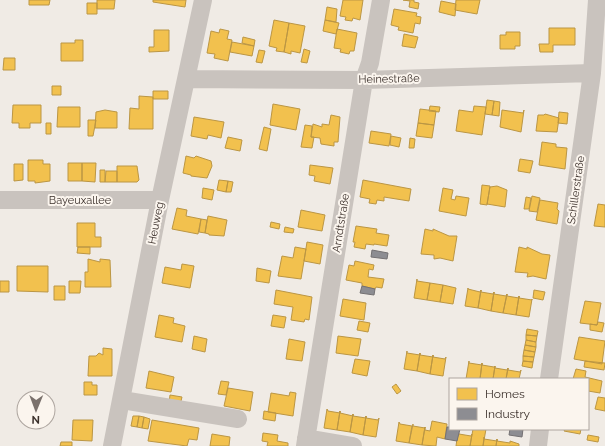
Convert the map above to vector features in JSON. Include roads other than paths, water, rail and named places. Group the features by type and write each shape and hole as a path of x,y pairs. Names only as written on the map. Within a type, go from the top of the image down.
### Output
{"street":[{"name":"Heuweg","path":"112,446 160,200 203,0"},
{"name":"Arndtstraße","path":"306,442 364,80 370,63 381,0"},
{"name":"Schillerstraße","path":"549,378 592,73 597,0"},
{"name":"Heinestraße","path":"186,79 364,80 592,73"},
{"name":"Bayeuxallee","path":"0,200 160,200"},
{"path":"122,400 238,419"},
{"path":"538,446 540,430"},
{"path":"306,442 353,446"}]}
